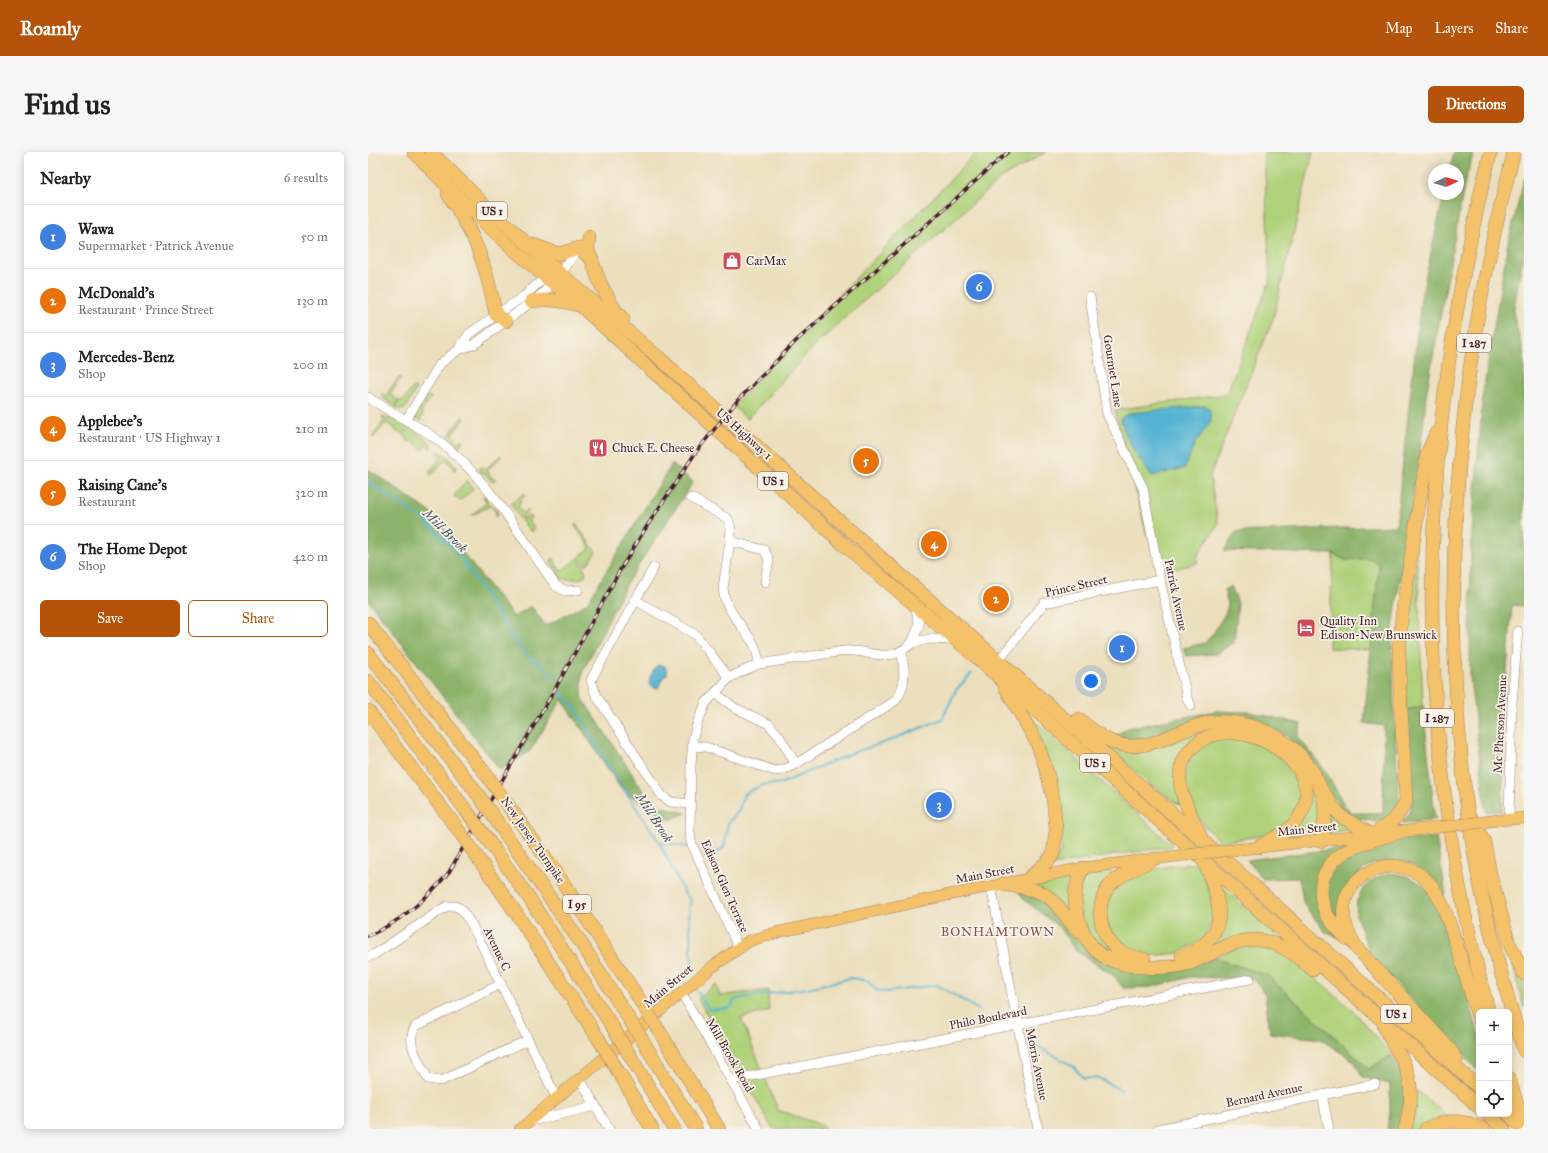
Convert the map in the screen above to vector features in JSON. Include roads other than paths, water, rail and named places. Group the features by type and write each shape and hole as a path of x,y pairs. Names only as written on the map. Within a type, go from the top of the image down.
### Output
{"highway":[{"name":"US 1","path":"414,152 435,174 553,276"},
{"name":"US 1","path":"431,152 526,243 553,276 582,307 837,539 999,677 1204,859 1476,1104"},
{"name":"I 287","path":"1488,1009 1472,948 1451,845 1435,697 1432,569 1435,495 1441,420 1451,344 1467,256 1491,152"},
{"name":"I 287","path":"1514,152 1494,235 1474,340 1463,423 1457,490 1453,596 1454,650 1459,727 1468,810 1490,926 1512,1013 1524,1051"},
{"path":"435,174 470,229 488,276 501,318"},
{"path":"589,237 588,250 600,283 615,310 657,356"},
{"path":"526,243 559,254 578,248 592,260"},
{"name":"US Highway 1","path":"553,276 657,356 835,517 998,660"},
{"path":"531,302 546,300 564,301 582,307"},
{"path":"1055,709 1066,709 1105,739 1124,746 1146,745 1187,729 1212,722 1231,722 1249,725 1272,734 1294,749 1309,768 1333,807 1342,817 1373,835 1397,817 1406,802 1400,689 1402,615 1427,454 1441,420"},
{"name":"New Jersey Turnpike","path":"368,623 485,774 562,881 641,1002 719,1129"},
{"name":"New Jersey Turnpike","path":"368,653 476,792 579,940 696,1129"},
{"name":"US 1","path":"998,660 1055,709 1476,1085"},
{"path":"999,677 1037,743 1047,772 1053,798 1056,829 1053,854 1049,860 1029,878"},
{"path":"368,681 490,843 537,911 612,1026 674,1129"},
{"path":"368,711 454,824 518,916 598,1038 652,1129"},
{"path":"1201,839 1185,802 1180,786 1181,767 1188,753 1200,740 1216,733 1236,732 1260,739 1281,751 1298,769 1304,781 1306,796 1300,817 1286,831 1258,847"},
{"path":"1320,787 1325,816 1322,841"},
{"path":"1468,810 1484,841 1490,873 1509,943 1524,974"},
{"path":"1399,832 1348,850 1332,861 1325,872 1321,886 1324,908 1332,921 1452,1052 1463,1073"},
{"path":"1154,859 1113,883 1102,901 1100,915 1104,931 1114,946 1121,952 1134,957 1152,960 1170,959 1188,954 1204,945 1213,934 1218,920 1219,904 1216,891 1204,859"},
{"path":"1356,947 1347,933 1344,918 1346,900 1352,887 1362,877 1381,867 1402,866 1418,873 1431,885 1442,902 1476,1010"},
{"path":"1083,868 1076,888 1074,905 1086,939"},
{"path":"996,885 1031,889 1049,898 1086,939 1106,958 1125,964 1161,968 1188,963 1245,940 1264,941 1283,948 1294,955 1335,988 1349,990"},
{"path":"1381,1020 1387,1036 1406,1068 1411,1085 1411,1102 1405,1129"},
{"path":"1512,1087 1524,1126"},
{"path":"1490,1117 1504,1129"},
{"path":"1511,1117 1524,1129"},
{"path":"1426,1129 1436,1124 1452,1121 1468,1123 1484,1129"}],"main road":[{"name":"Main Street","path":"520,1129 681,992 738,947 778,932 1029,878 1083,868 1185,855 1524,818"}],"street":[{"path":"406,420 440,364 458,350 469,334 531,302 578,248"},
{"path":"501,318 524,296 553,276"},
{"name":"Gourmet Lane","path":"1090,297 1107,414 1143,488"},
{"path":"368,396 382,407 436,439 470,470 501,507 556,586 565,591 578,590"},
{"name":"Patrick Avenue","path":"1143,488 1160,580 1187,698 1191,706"},
{"path":"691,498 728,519 731,528 723,581 723,596 731,612 754,643 759,664"},
{"path":"730,542 764,550 769,559 765,582"},
{"path":"654,567 591,680 596,695 662,796 671,802 690,804"},
{"name":"Prince Street","path":"998,660 1036,616 1044,603 1160,580"},
{"path":"635,600 696,635 729,678"},
{"path":"692,746 706,747 775,771 783,770 796,764 895,701 903,684 904,672 902,652 912,642 919,625 914,604"},
{"name":"Mc Pherson Avenue","path":"1504,820 1512,702 1519,673 1518,631"},
{"path":"912,642 929,639 955,640"},
{"name":"Edison Glen Terrace","path":"738,947 691,842 690,804 692,746 695,729 701,712 715,693 729,678 759,664 844,650 855,650 877,655 892,655 902,652"},
{"path":"998,660 996,665 999,677"},
{"path":"715,693 735,708 769,724 779,736 796,764"},
{"name":"Morris Avenue","path":"996,885 1017,1024 1038,1129"},
{"name":"Avenue C","path":"368,956 375,954 425,923 441,909 447,906 455,906 461,909 467,916 502,984 557,1099"},
{"name":"Philo Boulevard","path":"731,1080 1250,979"},
{"path":"502,984 416,1026 410,1038 412,1047 428,1079 441,1081 528,1040"},
{"name":"Mill Brook Road","path":"681,992 759,1129"},
{"path":"580,1079 609,1129"},
{"name":"Bernard Avenue","path":"1158,1129 1375,1084"},
{"path":"1322,1095 1329,1129"},
{"path":"531,1121 595,1106"}],"water":[{"path":"1204,406 1208,407 1210,411 1211,421 1195,443 1185,468 1152,476 1129,440 1122,425 1121,418 1129,413"},
{"path":"656,666 665,666 667,674 662,679 658,688 653,688 649,684 650,677"}],"waterway":[{"name":"Mill Brook","path":"368,482 427,522 456,551 524,653 550,672 554,680"},
{"path":"703,853 713,854 724,848 728,823 739,810 744,794 762,785 782,783 852,753 889,741 942,719 956,690 972,673"},
{"name":"Mill Brook","path":"559,690 576,709 610,768 659,842 684,892 691,901 689,909 692,971"},
{"path":"659,842 688,847"},
{"name":"Mill Brook","path":"697,991 709,1010 730,1008 735,999 808,988 851,978 868,981 876,990 887,992 937,985 979,1010"},
{"name":"Mill Brook","path":"1032,1043 1073,1066 1084,1079 1097,1077 1121,1090"}],"railway":[{"path":"368,936 402,917 432,891 449,872 555,689 620,570 696,452 737,401 796,341 1008,152"}],"place":[{"name":"CarMax","path":"732,261"},
{"name":"The Home Depot","path":"979,287"},
{"name":"Chuck E. Cheese","path":"598,448"},
{"name":"Raising Cane's","path":"866,461"},
{"name":"Applebee's","path":"934,544"},
{"name":"McDonald's","path":"996,599"},
{"name":"Quality Inn Edison-New Brunswick","path":"1306,628"},
{"name":"Wawa","path":"1122,648"},
{"name":"Mercedes-Benz","path":"939,805"}],"district":[{"name":"BONHAMTOWN","path":"998,932"}]}
